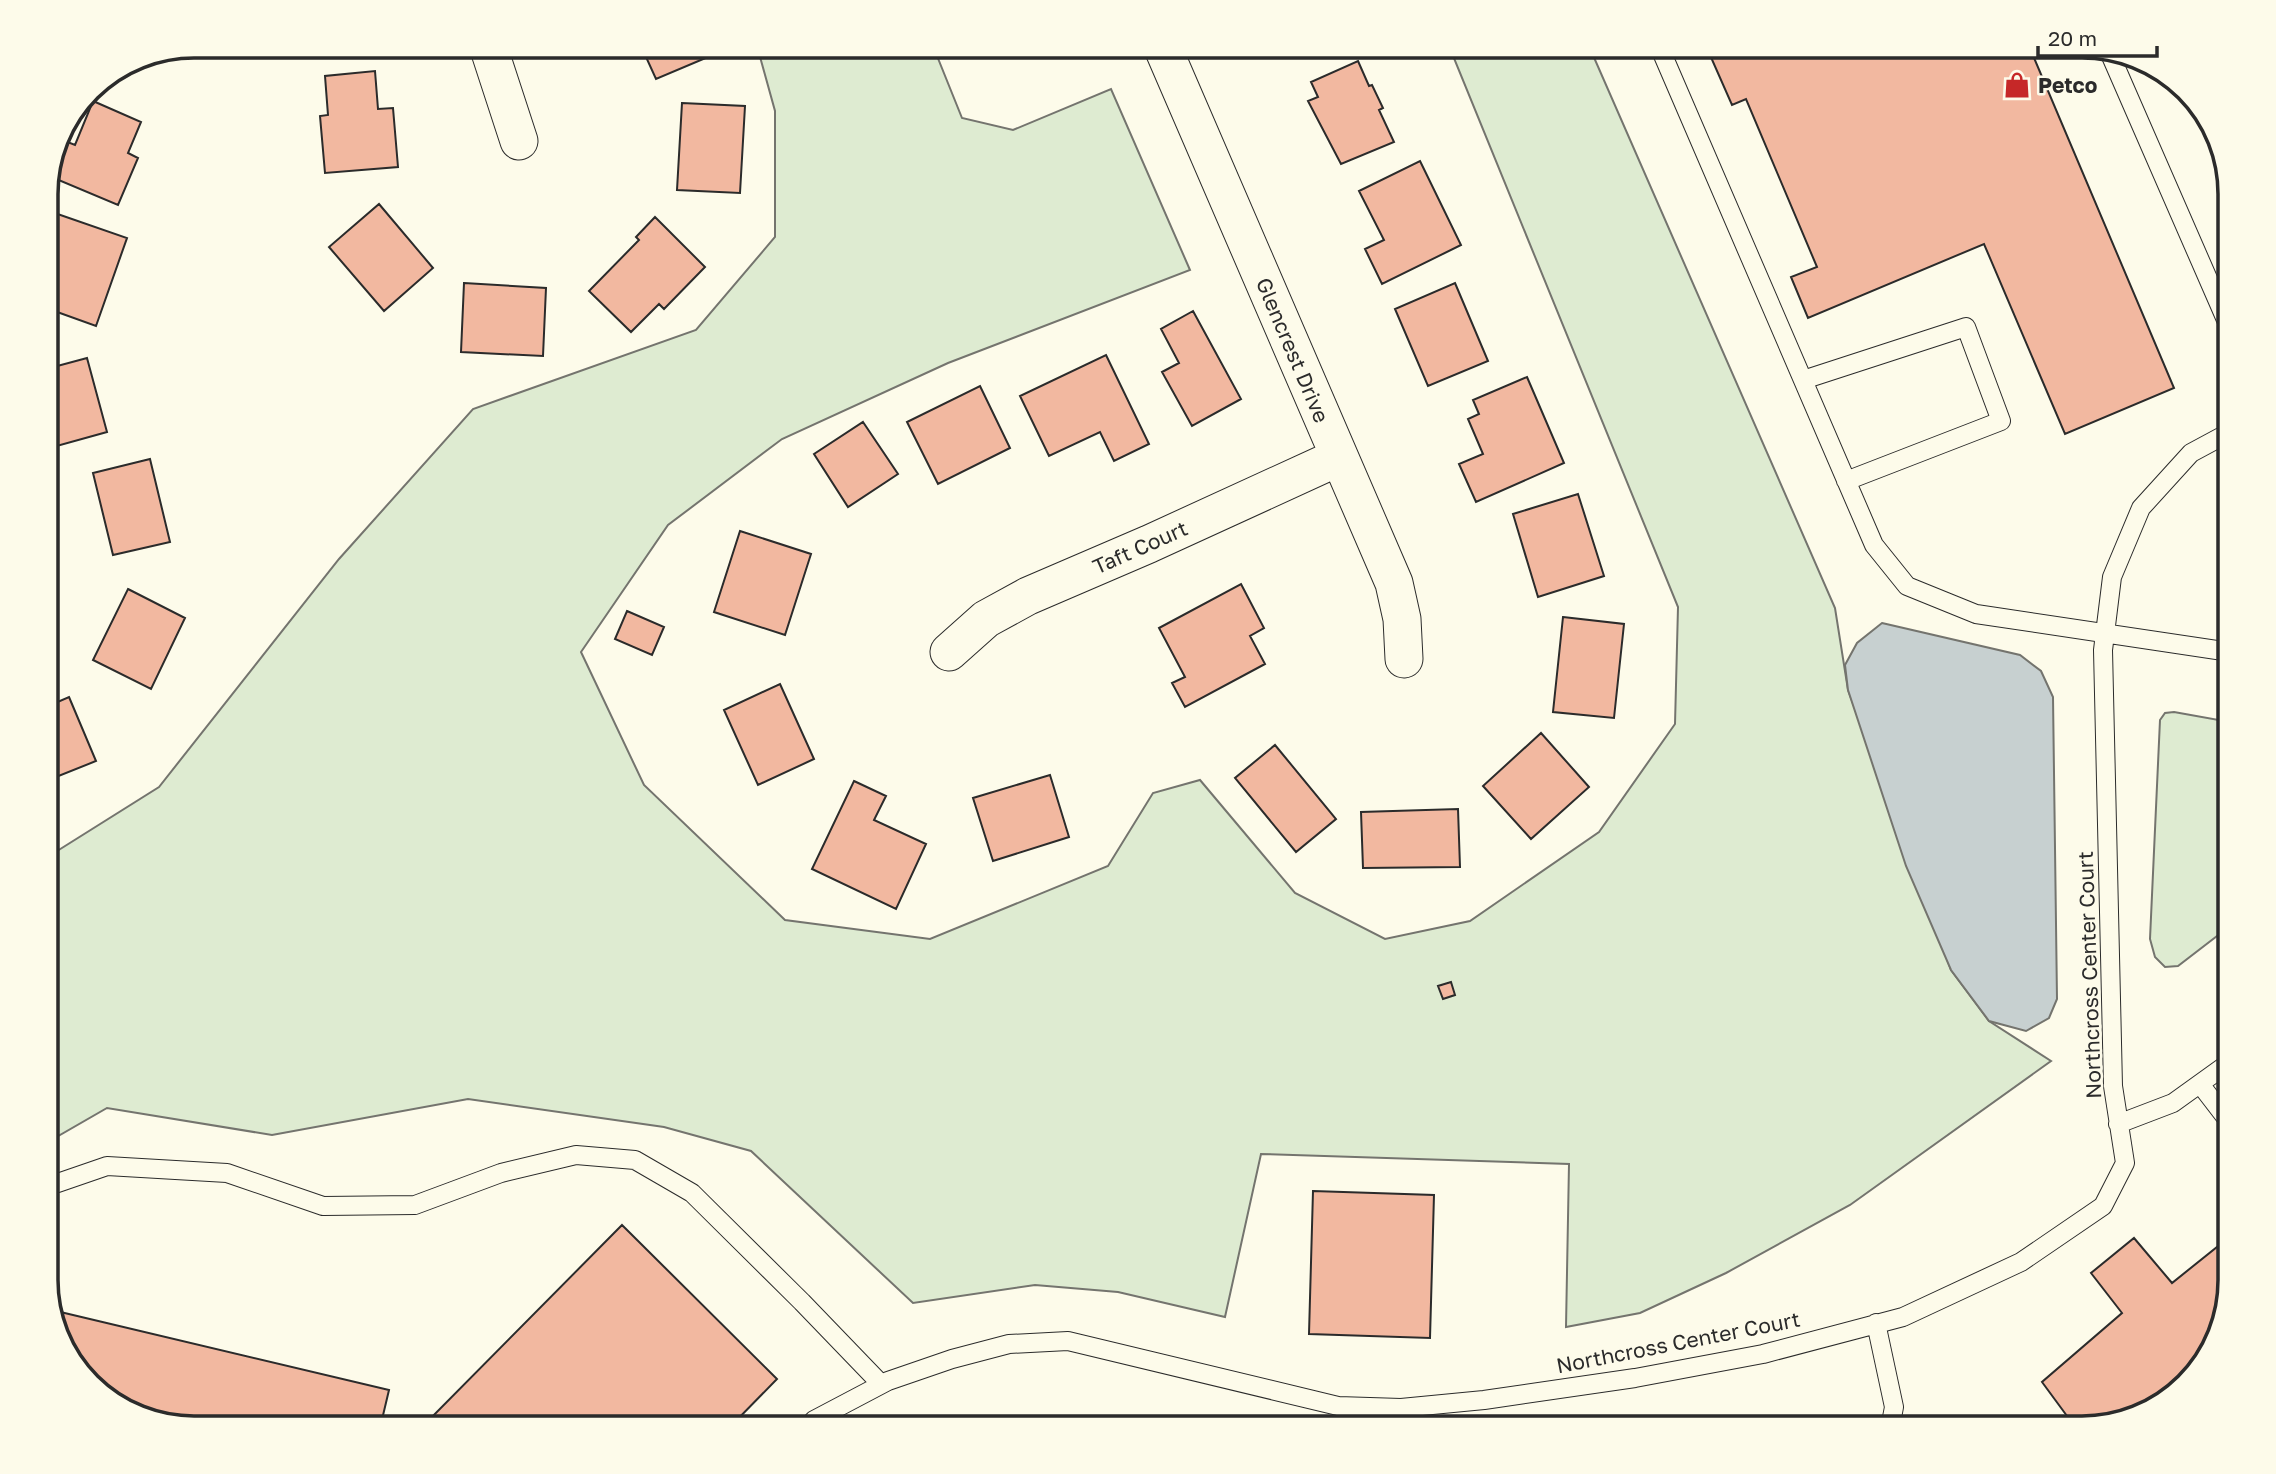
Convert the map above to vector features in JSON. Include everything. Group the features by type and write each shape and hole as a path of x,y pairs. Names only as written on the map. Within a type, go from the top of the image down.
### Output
{"street":[{"path":"492,58 519,142"},
{"name":"Glencrest Drive","path":"1167,58 1394,583 1402,619 1404,659"},
{"name":"Taft Court","path":"950,652 986,619 1028,596 1339,457"}],"lane":[{"path":"1664,58 1874,545 1908,586 1976,614 2218,650"},
{"path":"2113,61 2218,299"},
{"path":"1803,380 1966,327 2001,421 1846,481"},
{"name":"Northcross Center Court","path":"821,1416 881,1384 952,1359 1009,1344 1068,1341 1338,1406 1401,1408 1484,1400 1648,1375 1763,1354 1903,1317 2021,1262 2104,1206 2125,1163 2113,1086 2103,650 2112,578 2141,508 2191,453 2218,439"},
{"path":"2118,1124 2173,1103 2218,1071"},
{"path":"2200,1084 2218,1107"},
{"path":"58,1183 107,1166 227,1173 323,1206 415,1205 501,1173 576,1155 635,1160 692,1193 881,1384"},
{"path":"1876,1323 1894,1407 1892,1416"}],"green space":[{"path":"760,58 938,58 962,118 1013,130 1111,89 1190,270 948,363 782,439 668,525 581,652 644,785 785,920 930,939 1108,866 1153,793 1200,780 1295,893 1385,939 1470,921 1599,832 1675,724 1678,607 1454,58 1594,58 1835,608 1848,690 1951,970 1989,1021 2051,1061 1850,1205 1726,1273 1640,1313 1566,1327 1569,1164 1261,1154 1225,1317 1118,1292 1035,1285 913,1303 751,1151 664,1127 468,1099 272,1135 107,1108 58,1136 58,850 159,787 339,559 473,409 696,330 775,237 775,111"},
{"path":"2174,712 2218,720 2218,935 2178,966 2165,967 2155,957 2150,939 2160,720 2165,713"}],"shaded area":[{"path":"1882,623 2020,655 2041,671 2053,697 2057,999 2049,1018 2026,1031 1989,1021 1951,970 1906,866 1848,690 1845,665 1857,643"}],"building":[{"path":"646,58 706,58 656,79"},
{"path":"1711,58 2034,58 2174,388 2065,434 1984,244 1808,318 1791,277 1817,267 1746,99 1732,105"},
{"path":"1358,61 1383,108 1379,110 1394,142 1341,164 1308,101 1318,97 1311,82"},
{"path":"375,71 378,109 393,108 398,167 325,173 320,116 328,115 325,76"},
{"path":"94,101 141,122 128,153 138,158 118,205 59,180 68,142 75,145"},
{"path":"682,103 745,106 740,193 677,190"},
{"path":"1420,161 1461,245 1382,284 1365,249 1384,240 1359,191"},
{"path":"379,204 433,268 384,311 329,247"},
{"path":"58,214 127,238 96,326 58,312"},
{"path":"655,217 705,267 664,309 659,304 631,332 589,291 639,240 636,237"},
{"path":"464,283 546,288 543,356 461,352"},
{"path":"1455,283 1488,361 1428,386 1395,309"},
{"path":"1193,311 1241,399 1192,426 1162,372 1179,363 1161,329"},
{"path":"1106,355 1149,444 1114,461 1100,432 1049,456 1020,396"},
{"path":"87,358 107,432 58,446 58,366"},
{"path":"1527,377 1564,463 1476,502 1459,464 1483,454 1468,419 1479,414 1473,400"},
{"path":"980,386 1010,448 938,484 907,422"},
{"path":"863,422 898,474 848,507 814,454"},
{"path":"150,459 170,542 113,555 93,473"},
{"path":"1578,494 1604,576 1538,597 1513,514"},
{"path":"740,531 811,554 785,635 714,612"},
{"path":"1241,584 1264,628 1250,636 1265,664 1185,707 1172,683 1185,677 1159,628"},
{"path":"128,589 185,618 151,689 93,660"},
{"path":"627,611 664,627 652,655 615,639"},
{"path":"1563,617 1624,624 1614,718 1553,712"},
{"path":"780,684 814,759 758,785 724,710"},
{"path":"69,697 96,761 58,776 58,702"},
{"path":"1541,733 1589,787 1531,839 1483,786"},
{"path":"1275,745 1336,819 1296,852 1235,778"},
{"path":"1050,775 1069,837 993,861 973,798"},
{"path":"854,781 886,796 874,820 926,844 896,909 812,869"},
{"path":"1458,809 1460,867 1363,868 1361,812"},
{"path":"1451,982 1455,995 1443,999 1438,986"},
{"path":"1313,1191 1434,1195 1430,1338 1309,1334"},
{"path":"622,1225 777,1379 741,1416 433,1416"},
{"path":"2134,1238 2172,1283 2218,1246 2214,1316 2204,1340 2185,1370 2158,1393 2134,1406 2100,1415 2067,1416 2042,1382 2122,1313 2091,1273"},
{"path":"62,1312 389,1390 383,1416 194,1416 158,1412 126,1398 98,1376 76,1348"}],"place":[{"name":"Petco","path":"2017,85"}]}
